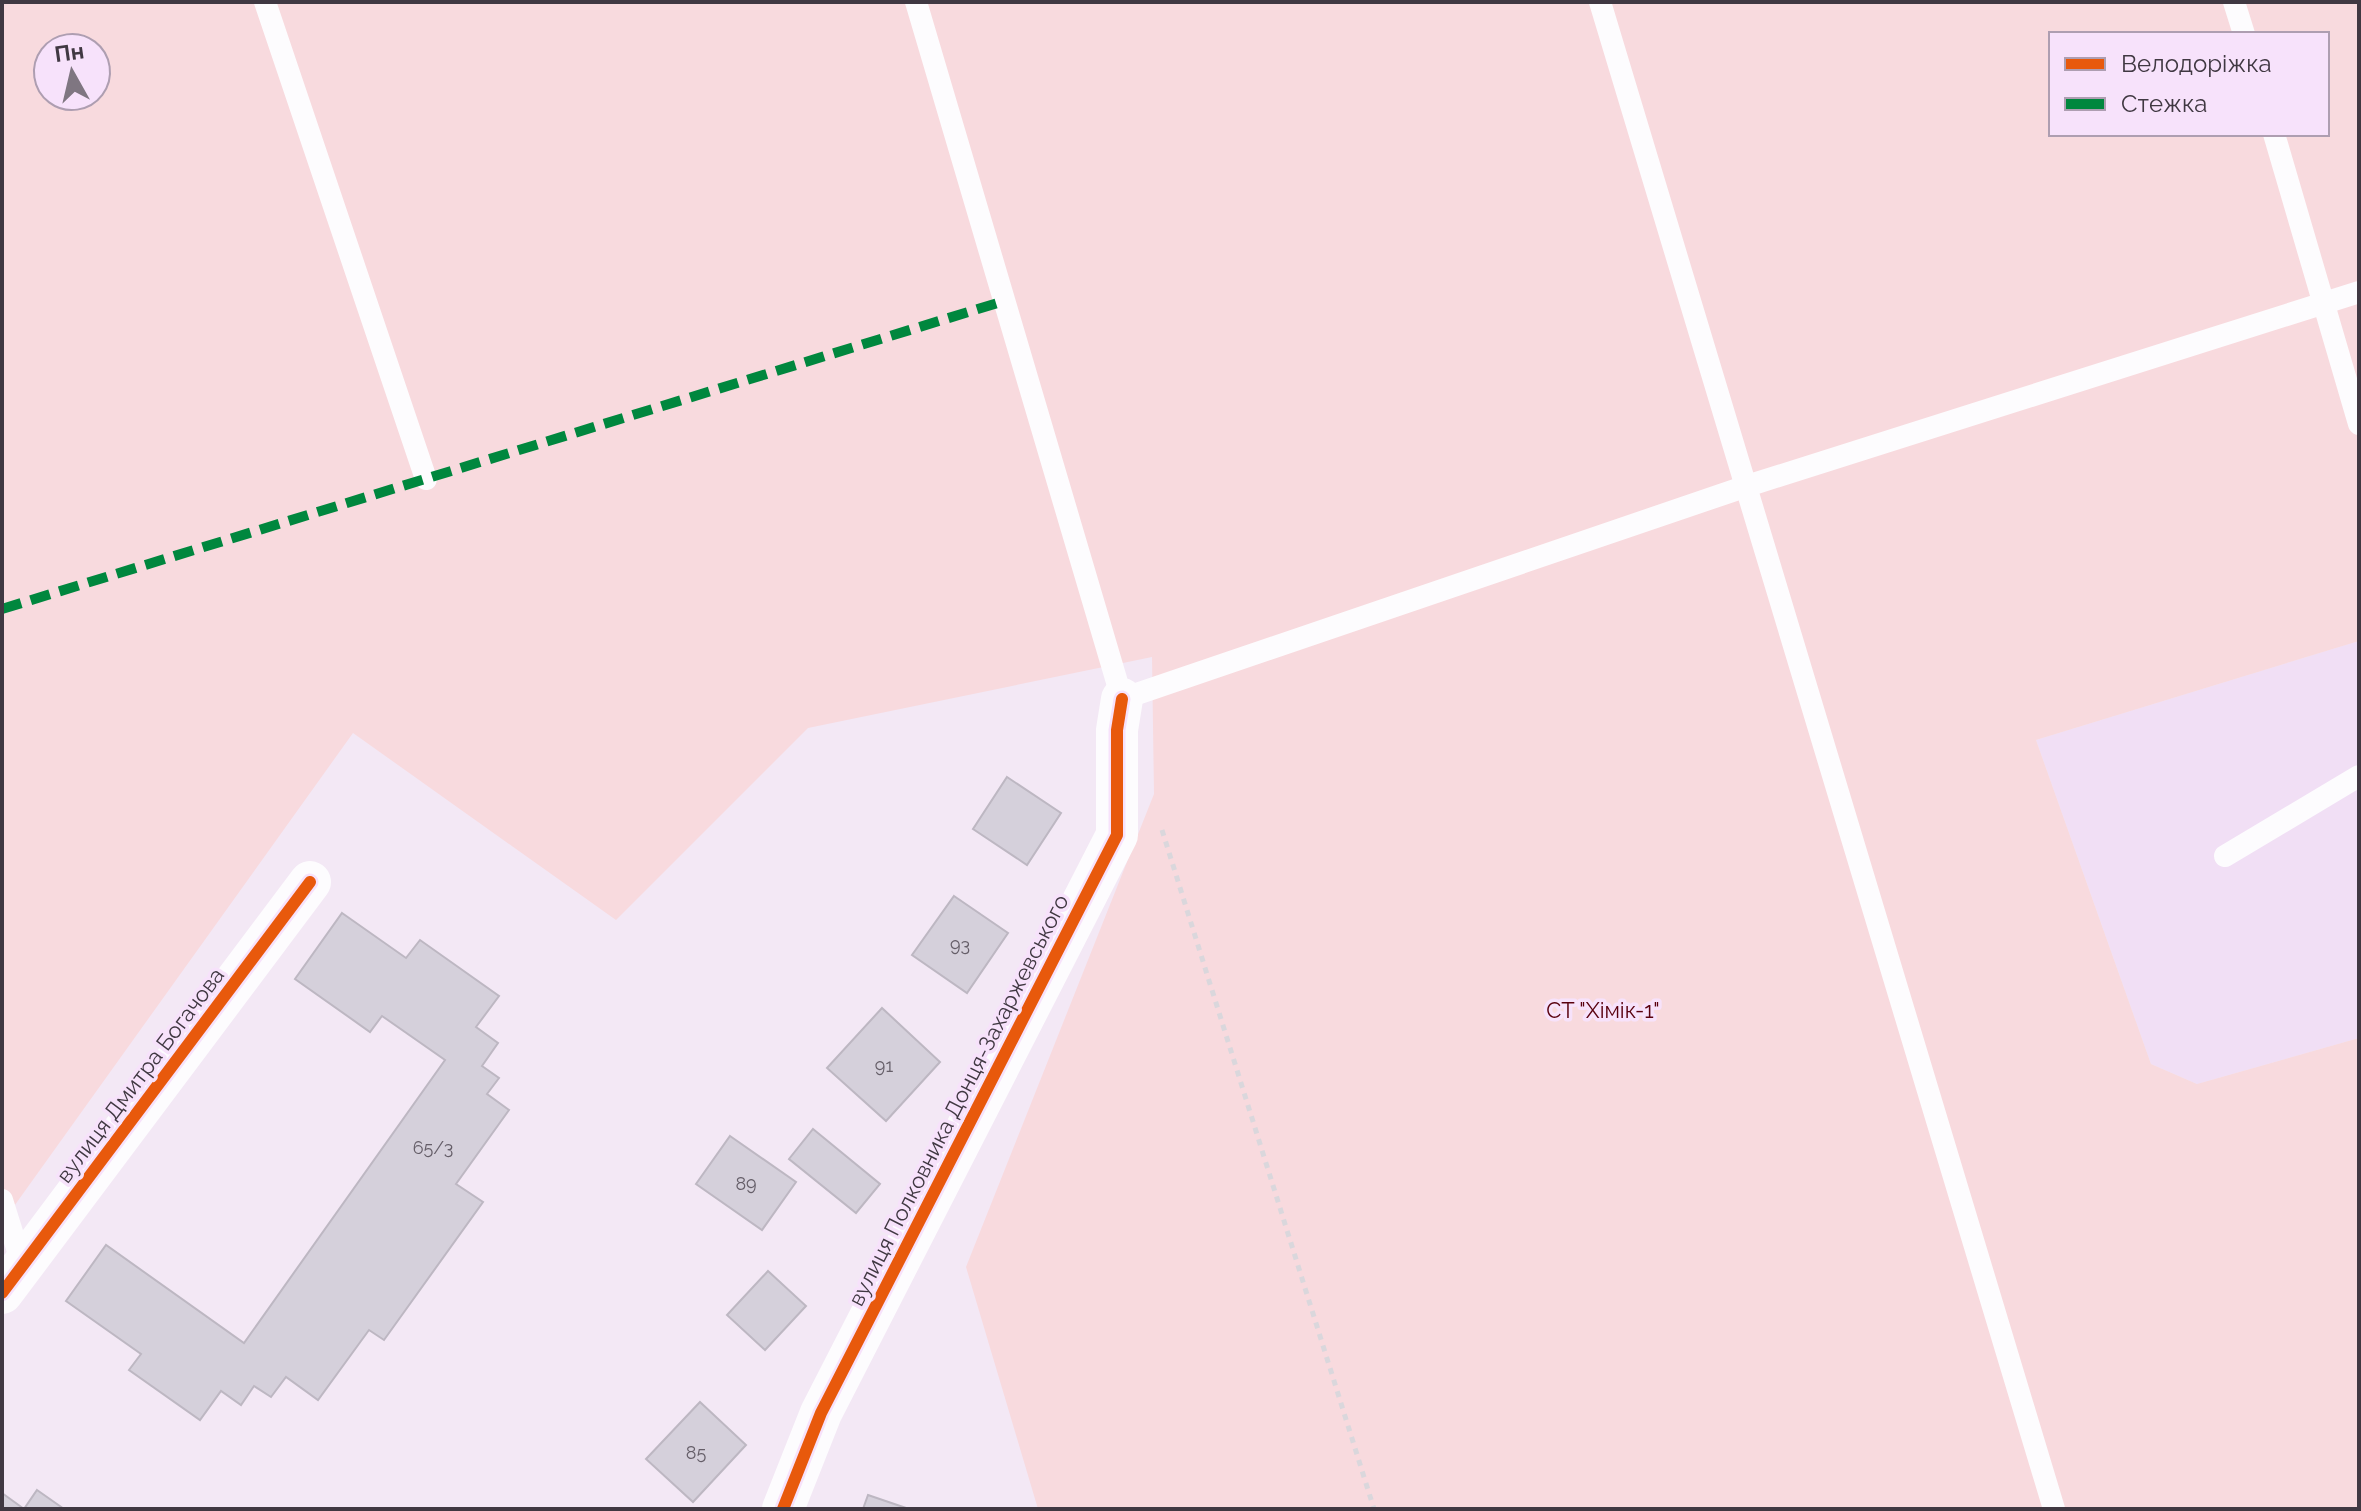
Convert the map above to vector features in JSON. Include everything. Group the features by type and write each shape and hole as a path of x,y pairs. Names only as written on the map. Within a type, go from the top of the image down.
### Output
{"street":[{"name":"вулиця Полковника Донця-Захаржевського","path":"783,1509 821,1413 1117,835 1117,730 1122,699"},
{"name":"вулиця Дмитра Богачова","path":"12,1278 310,882"}],"lane":[{"path":"265,2 426,479"},
{"path":"916,2 1122,699 1747,486 2359,292"},
{"path":"1600,2 2054,1509"},
{"path":"2234,2 2243,32"},
{"path":"2275,136 2359,424"},
{"path":"2225,856 2359,776"},
{"path":"2,1200 12,1278"}],"path":[{"path":"1159,821 1374,1509"}],"shaded area":[{"path":"2359,641 2359,1038 2197,1084 2151,1064 2036,740"}],"green space":[{"name":"СТ \"Хімік-1\"","path":"2,2 2359,2 2359,641 2036,740 2151,1064 2197,1084 2359,1038 2359,1509 1038,1509 966,1267 1154,794 1152,657 808,728 616,920 353,733 2,1223"}],"building":[{"path":"1007,777 1061,813 1027,865 973,829"},
{"path":"954,896 1008,933 967,993 912,955"},
{"path":"342,913 406,958 420,940 499,996 476,1027 498,1043 482,1066 499,1078 487,1094 509,1110 456,1184 483,1202 384,1340 369,1330 318,1400 286,1377 271,1397 254,1386 241,1405 221,1391 200,1420 129,1370 141,1354 66,1301 106,1245 244,1343 445,1060 382,1016 370,1032 295,979"},
{"path":"882,1008 940,1062 886,1121 827,1068"},
{"path":"813,1129 880,1184 856,1213 789,1159"},
{"path":"730,1136 796,1182 762,1230 696,1184"},
{"path":"768,1271 806,1306 765,1350 727,1315"},
{"path":"700,1402 746,1445 693,1502 646,1459"},
{"path":"37,1490 64,1509 24,1509"},
{"path":"2,1493 24,1509 2,1509"},
{"path":"868,1495 909,1509 863,1509"}],"marked path":[{"path":"2,609 1004,301"}],"cycle path":[{"path":"783,1509 821,1413 1117,835 1117,730 1122,699"},
{"path":"2,1293 310,882"}]}
